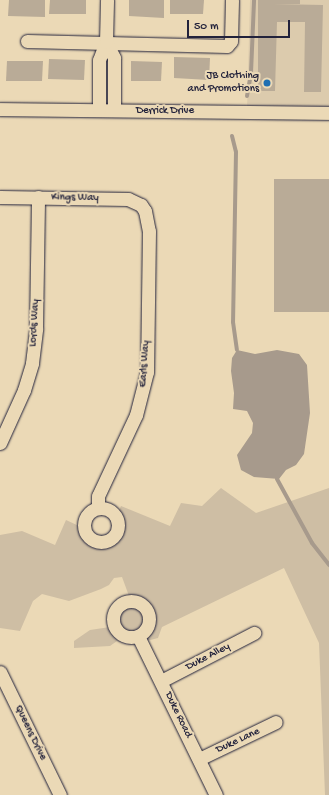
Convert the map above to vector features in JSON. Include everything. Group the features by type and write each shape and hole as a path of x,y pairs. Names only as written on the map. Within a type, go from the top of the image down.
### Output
{"street":[{"path":"99,110 99,60 106,42 107,0"},
{"path":"27,41 227,46 232,41 232,0"},
{"path":"106,42 114,58 114,110"},
{"name":"Derrick Drive","path":"0,109 329,113"},
{"name":"Kings Way","path":"0,197 128,198 141,205 145,211"},
{"name":"Lords Way","path":"0,443 24,390 32,363 36,328 38,197"},
{"name":"Earls Way","path":"98,508 98,496 136,415 147,372 149,231 145,211"},
{"name":"Duke Alley","path":"161,681 254,634"},
{"name":"Duke Road","path":"138,636 216,795"},
{"name":"Queens Drive","path":"0,672 60,795"},
{"name":"Duke Lane","path":"199,759 276,722"}],"shaded area":[{"path":"250,0 329,0 329,112 247,111"},
{"path":"237,350 255,354 277,350 299,354 307,365 310,413 304,454 296,465 286,470 279,479 254,477 241,470 237,455 252,433 253,423 247,411 233,409 234,393 231,371 232,358"},
{"path":"221,488 256,513 329,488 329,795 325,795 319,643 284,568 162,627 158,638 131,645 117,641 110,646 74,648 74,641 90,630 110,627 109,616 113,606 129,596 122,577 114,578 109,585 69,601 42,594 33,601 20,631 0,628 0,535 22,531 55,545 66,520 79,526 88,543 106,548 118,542 122,536 124,523 119,511 121,506 170,526 181,503 202,506"}],"building":[{"path":"9,0 45,0 45,17 8,16"},
{"path":"50,0 86,0 86,14 49,14"},
{"path":"129,0 164,0 164,18 129,16"},
{"path":"170,0 204,0 203,14 170,14"},
{"path":"258,0 300,0 300,4 273,4 323,5 321,92 304,92 305,22 277,22 275,91 258,91"},
{"path":"174,57 210,58 209,80 174,78"},
{"path":"49,59 85,60 84,80 48,79"},
{"path":"7,61 43,61 42,81 6,81"},
{"path":"131,61 162,62 161,81 131,81"},
{"path":"274,179 329,179 329,312 274,312"}],"waterway":[{"path":"247,96 251,73 254,0"},
{"path":"232,136 236,152 233,322 237,350"},
{"path":"277,479 312,543 329,565"}],"place":[{"name":"JB Clothing and Promotions","path":"267,83"}]}
